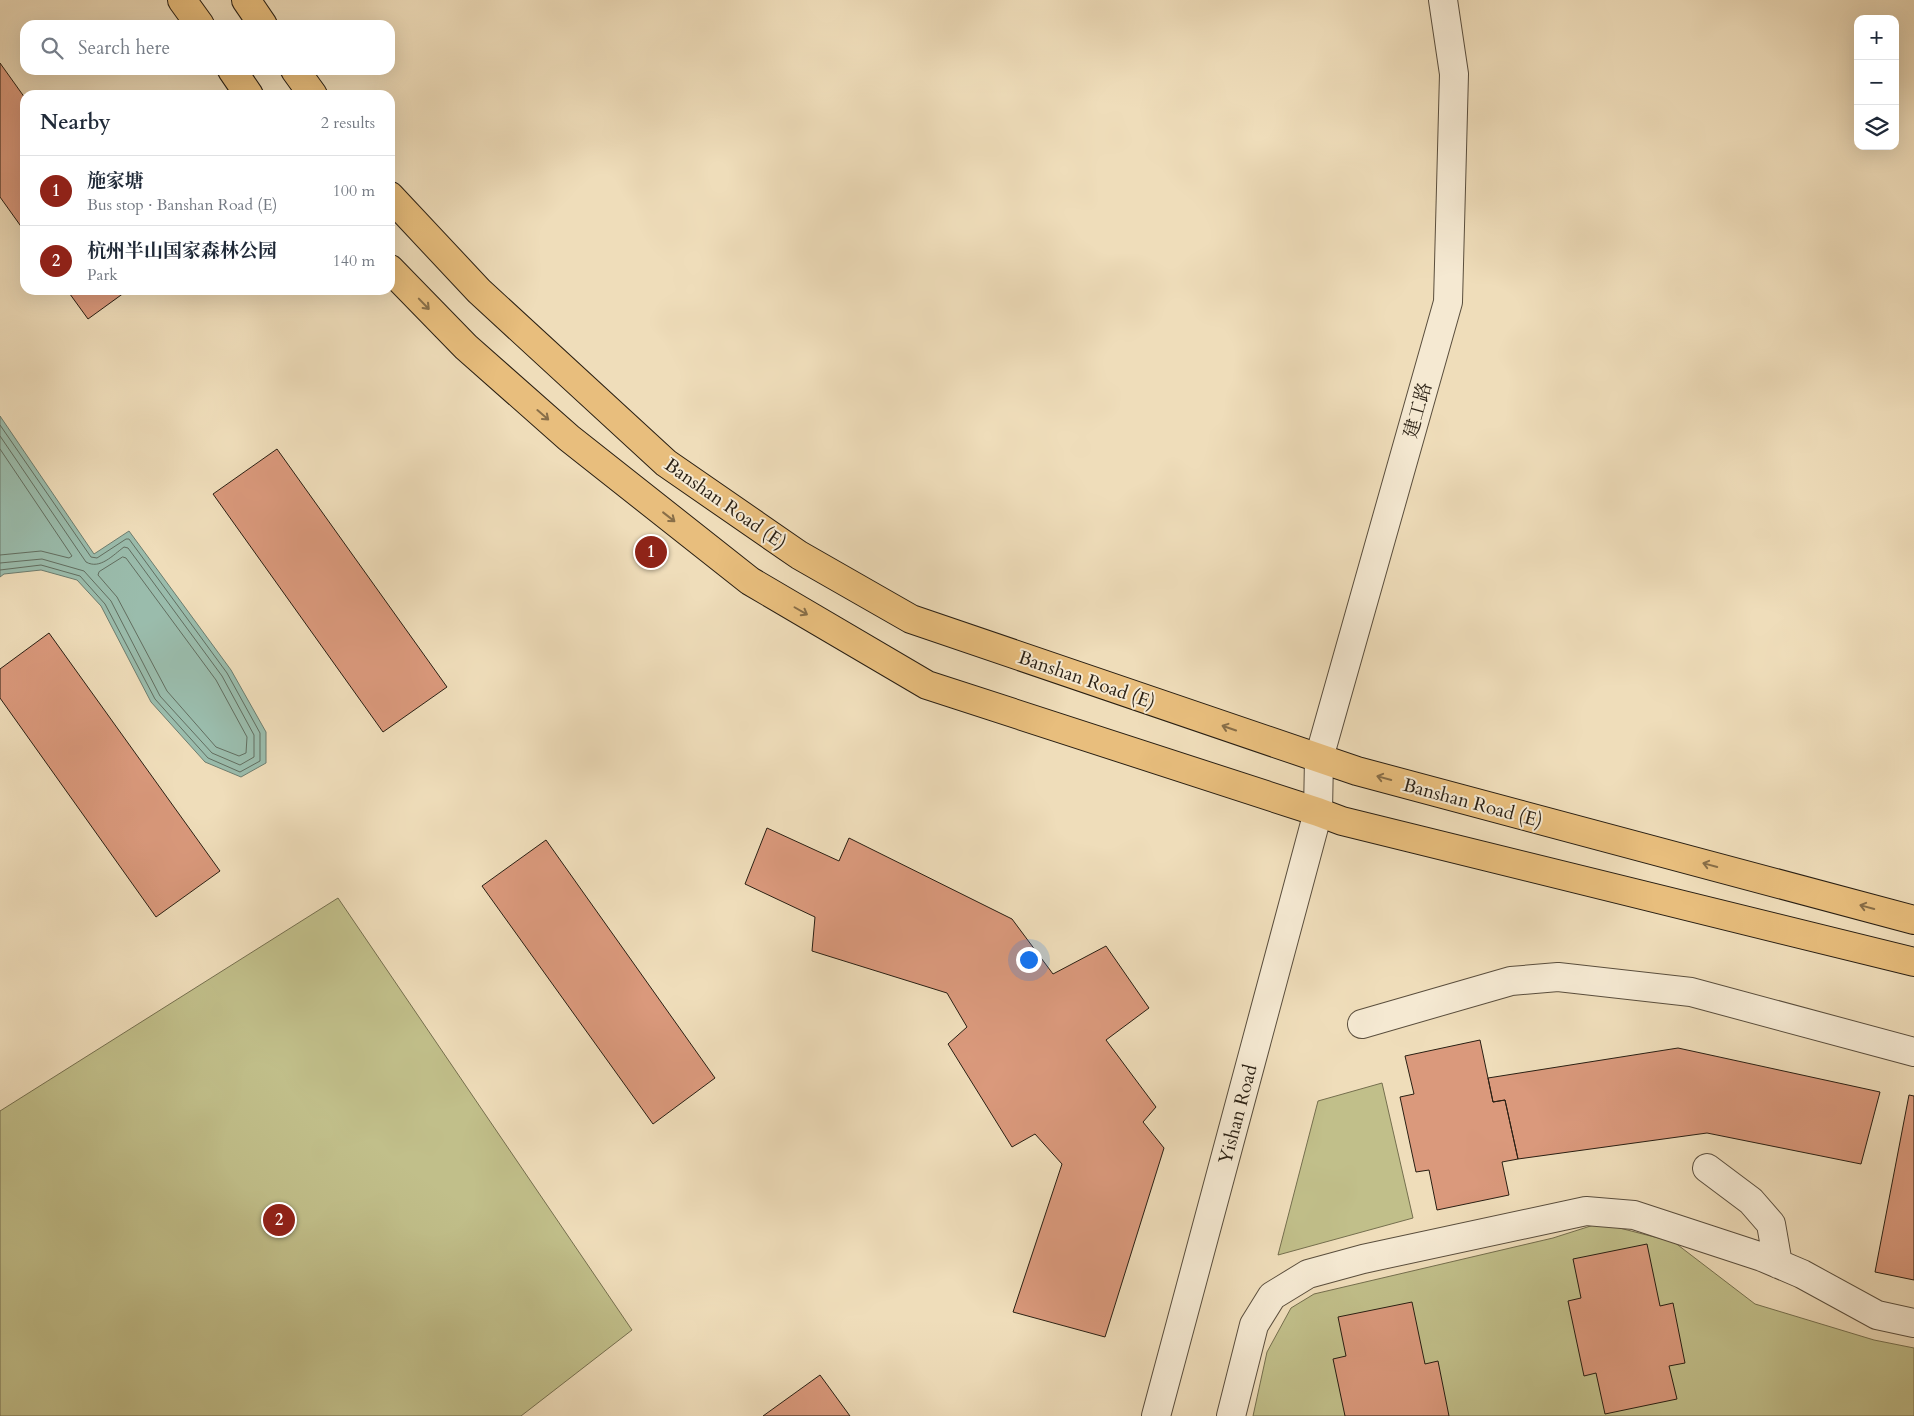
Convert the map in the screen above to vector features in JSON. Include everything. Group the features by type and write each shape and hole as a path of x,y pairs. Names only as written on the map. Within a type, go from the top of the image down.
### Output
{"main road":[{"path":"182,0 196,20"},
{"path":"246,0 260,20"},
{"path":"235,75 246,90"},
{"path":"299,75 309,90"},
{"name":"Banshan Road (E)","path":"395,201 479,291 666,463 799,555 911,619 1357,771 1914,920"},
{"path":"395,274 466,347 562,432 750,581 927,685 1342,821 1914,962"}],"street":[{"name":"建工路","path":"1318,812 1318,758 1448,302 1454,74 1443,0"},
{"name":"Yishan Road","path":"1156,1416 1318,812"},
{"path":"1362,1024 1511,981 1558,977 1691,992 1914,1052"},
{"path":"1707,1168 1751,1201 1771,1224 1778,1264"},
{"path":"1231,1416 1254,1325 1272,1296 1308,1274 1363,1259 1586,1211 1634,1216 1778,1264 1802,1274 1877,1315 1914,1322"}],"shaded area":[{"path":"338,898 632,1330 521,1416 0,1416 0,1111"},
{"path":"1382,1083 1413,1218 1278,1255 1318,1101"},
{"path":"1600,1223 1674,1242 1755,1304 1874,1340 1914,1348 1914,1416 1253,1416 1267,1352 1291,1308 1314,1294 1553,1238"}],"water":[{"path":"0,416 94,554 129,531 231,670 266,732 266,763 241,777 205,762 151,702 101,606 77,580 41,570 4,574 0,577"}],"building":[{"path":"0,63 20,91 20,225 0,197"},
{"path":"71,295 121,295 88,319"},
{"path":"277,449 447,687 383,732 213,494"},
{"path":"49,633 220,871 156,917 0,698 0,669"},
{"path":"767,828 839,861 849,838 1012,919 1053,974 1106,946 1149,1008 1106,1040 1156,1107 1143,1122 1164,1148 1105,1337 1013,1312 1062,1164 1035,1134 1012,1147 948,1044 967,1027 947,993 812,951 815,917 745,884"},
{"path":"546,840 715,1078 653,1124 482,886"},
{"path":"1480,1040 1493,1102 1505,1100 1518,1159 1502,1162 1509,1195 1437,1210 1429,1170 1416,1172 1400,1097 1414,1094 1405,1056"},
{"path":"1678,1048 1880,1092 1861,1164 1707,1133 1518,1159 1505,1100 1493,1102 1488,1078"},
{"path":"1909,1095 1914,1096 1914,1280 1875,1272"},
{"path":"1647,1244 1660,1306 1673,1303 1685,1363 1669,1366 1677,1399 1605,1414 1596,1373 1584,1376 1568,1301 1581,1298 1573,1259"},
{"path":"1412,1302 1425,1364 1438,1361 1449,1416 1345,1416 1333,1359 1346,1356 1338,1317"},
{"path":"820,1375 850,1416 763,1416"}],"place":[{"name":"施家塘","path":"651,552"},
{"name":"杭州半山国家森林公园","path":"279,1220"}]}
